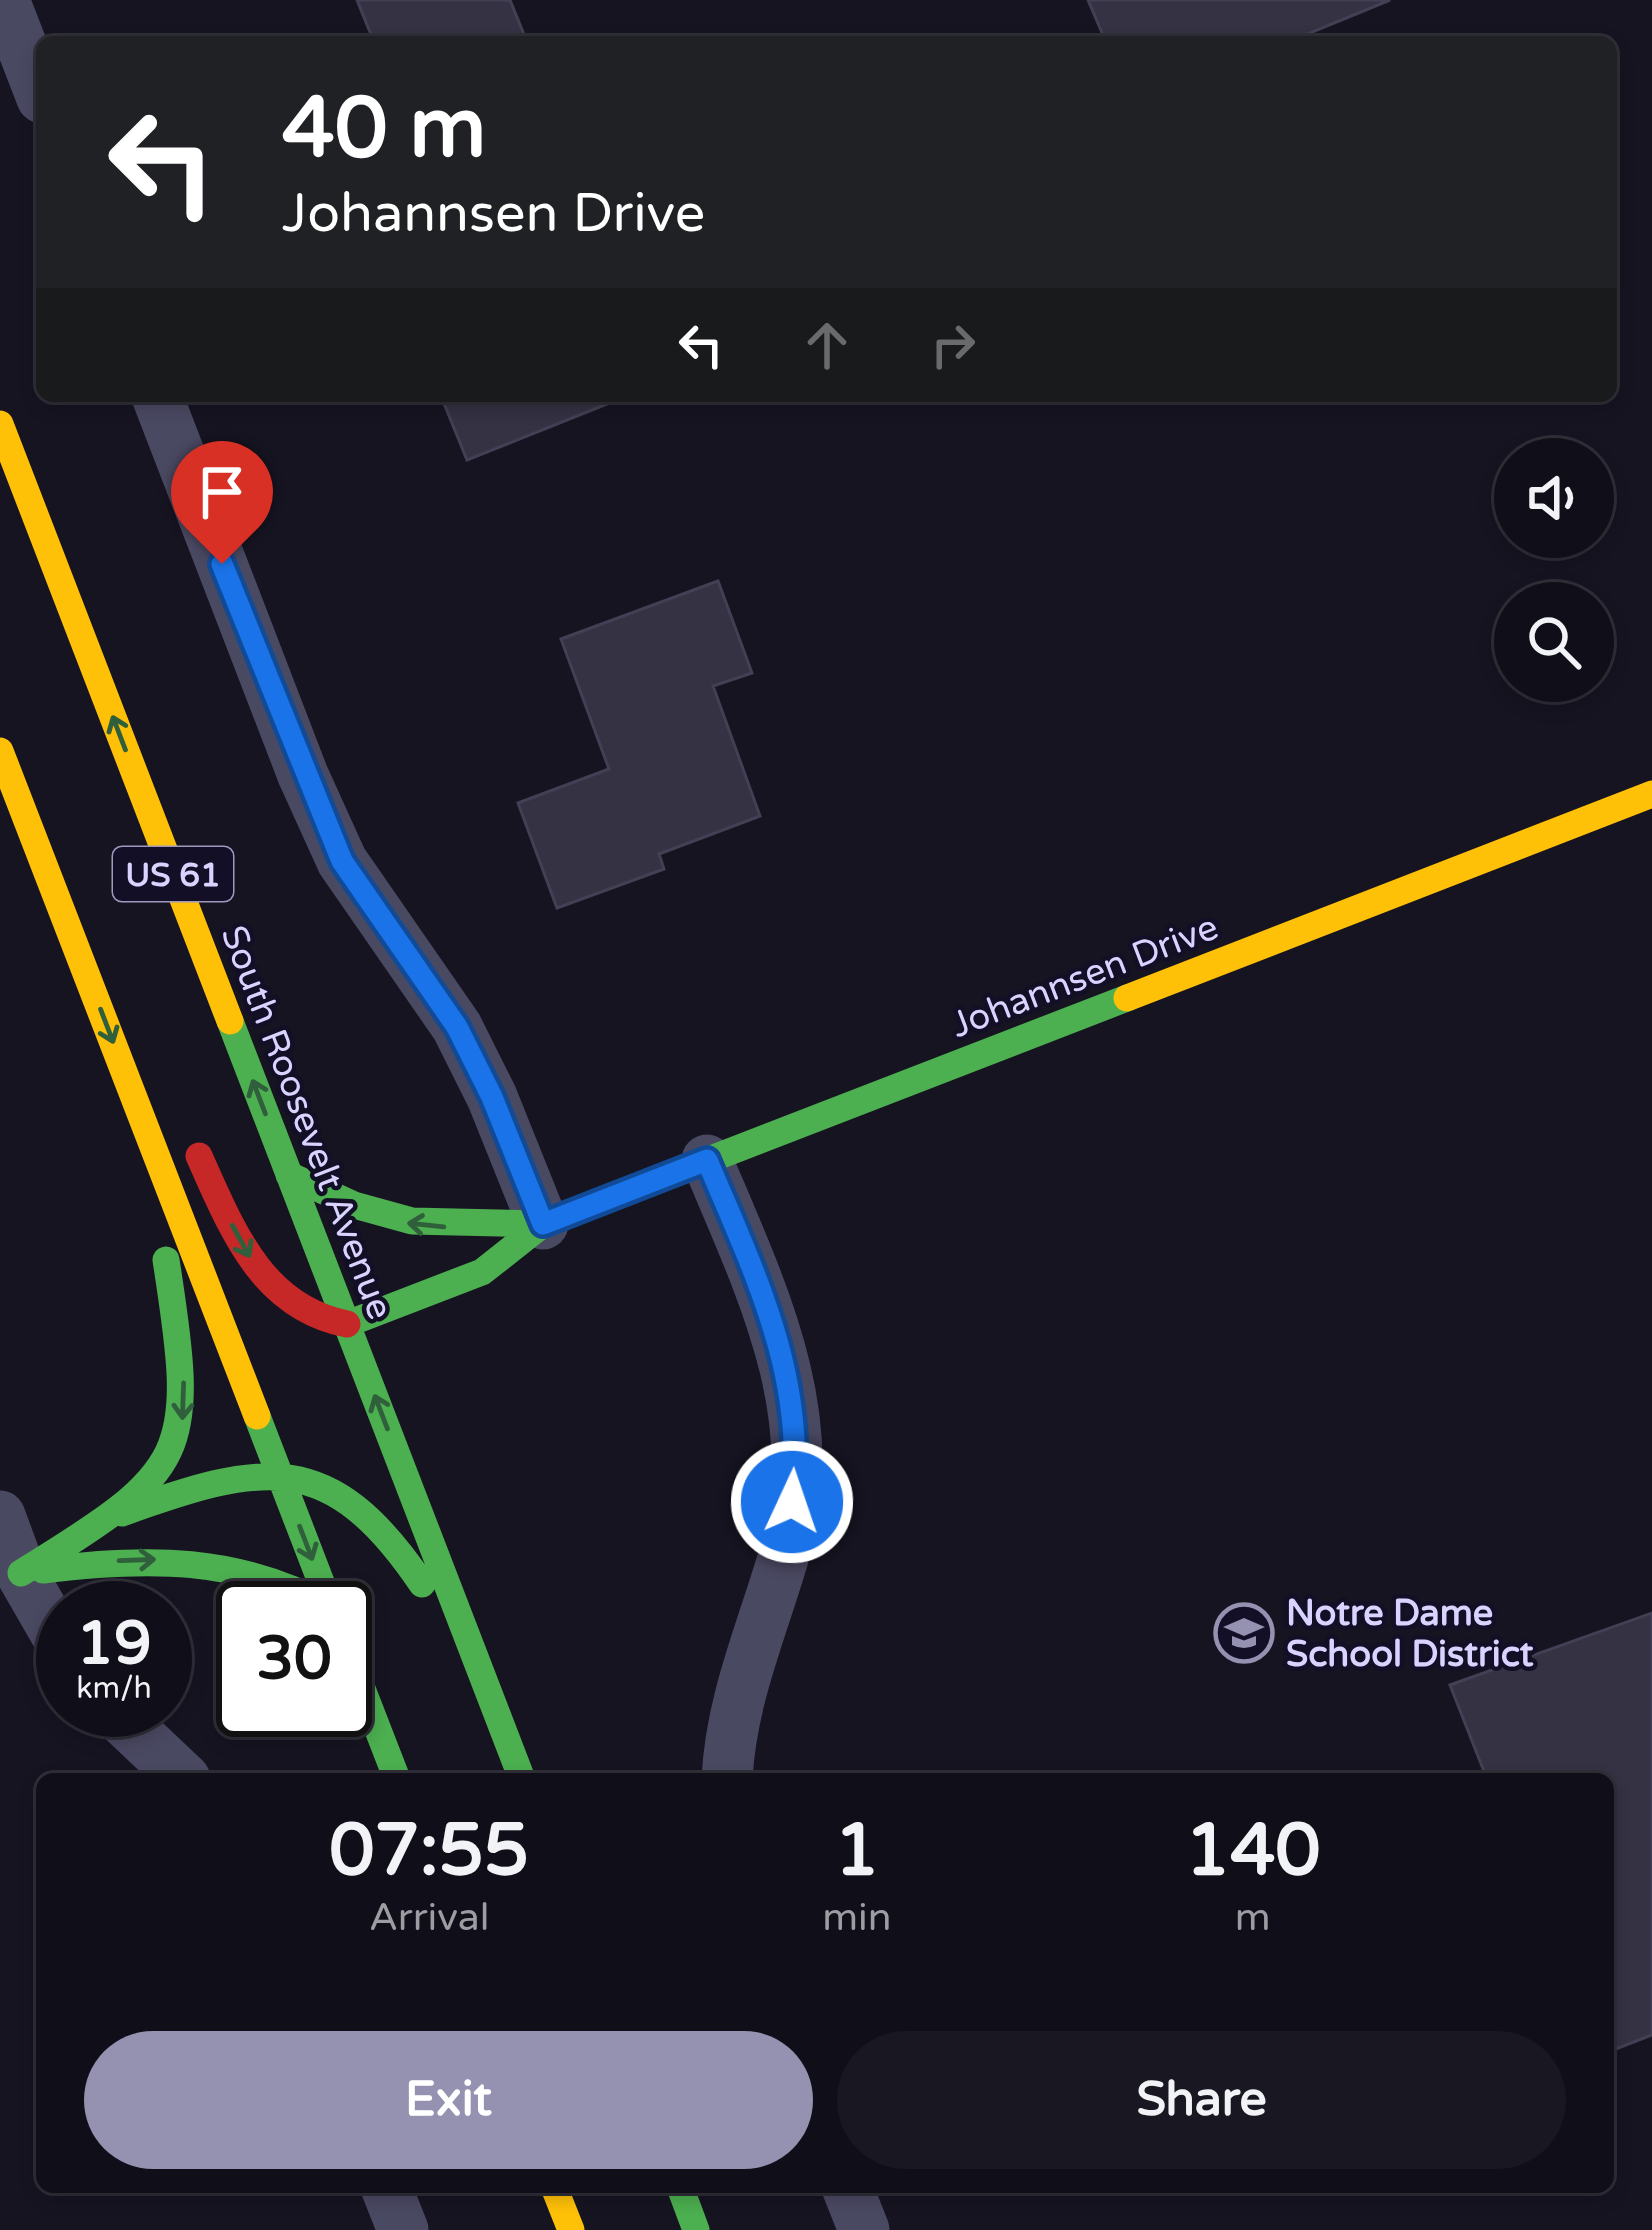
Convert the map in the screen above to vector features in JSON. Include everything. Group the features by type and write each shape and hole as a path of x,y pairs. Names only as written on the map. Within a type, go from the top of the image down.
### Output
{"main road":[{"name":"South Roosevelt Avenue","path":"0,424 521,1773"},
{"name":"US 61","path":"0,751 321,1581"},
{"name":"Johannsen Drive","path":"346,1324 482,1272 543,1224 1652,794"},
{"path":"19,799 135,1020"},
{"path":"21,1573 118,1514 161,1475 178,1448 185,1409 184,1365 143,1120"},
{"path":"184,1125 259,1273 305,1313 324,1323 346,1324"},
{"name":"Johannsen Drive","path":"289,1175 336,1200 412,1225 543,1224"},
{"path":"118,1514 167,1496 279,1473 320,1480 356,1500 382,1523 499,1717"},
{"path":"21,1573 108,1561 219,1562 263,1571 281,1581"},
{"path":"372,1715 395,1773"},
{"path":"556,2193 571,2230"},
{"path":"682,2193 696,2230"}],"street":[{"path":"4,0 36,83"},
{"path":"159,402 303,775 342,861 457,1027 492,1097 543,1224"},
{"path":"707,1160 783,1354 797,1460 788,1544 740,1688 728,1773"},
{"path":"0,1516 36,1599"},
{"path":"141,1737 179,1773"},
{"path":"388,2193 403,2230"},
{"path":"850,2193 864,2230"}],"building":[{"path":"357,0 510,0 525,36 372,36"},
{"path":"1088,0 1390,0 1303,36 1103,36"},
{"path":"443,402 612,402 467,460"},
{"path":"718,581 752,673 713,686 760,816 659,854 664,869 557,908 518,803 609,769 561,639"},
{"path":"1652,1613 1652,2035 1614,2050 1614,1773 1485,1773 1450,1685"}],"traffic: fast":[{"path":"289,1175 354,1205 412,1221 543,1224 1127,998"},
{"path":"230,1021 520,1773"},
{"path":"347,1324 482,1272 543,1224"},
{"path":"21,1573 119,1508 149,1480 168,1451 178,1418 180,1377 166,1260"},
{"path":"257,1416 321,1581"},
{"path":"122,1513 216,1483 291,1478 324,1488 356,1508 389,1540 422,1584"},
{"path":"43,1570 155,1563 226,1570 269,1581"},
{"path":"372,1715 395,1773"},
{"path":"682,2193 696,2230"}],"traffic: slow":[{"path":"0,424 230,1021"},
{"path":"0,751 257,1416"},
{"path":"1127,998 1652,794"},
{"path":"556,2193 571,2230"}],"traffic: jam":[{"path":"199,1156 238,1237 271,1283 317,1315 347,1324"}],"place":[{"name":"Notre Dame School District","path":"1244,1633"}],"route":[{"path":"222,564 303,775 342,861 386,932 457,1027 492,1097 543,1224 707,1160 765,1299 790,1380 797,1460 792,1502"}]}
